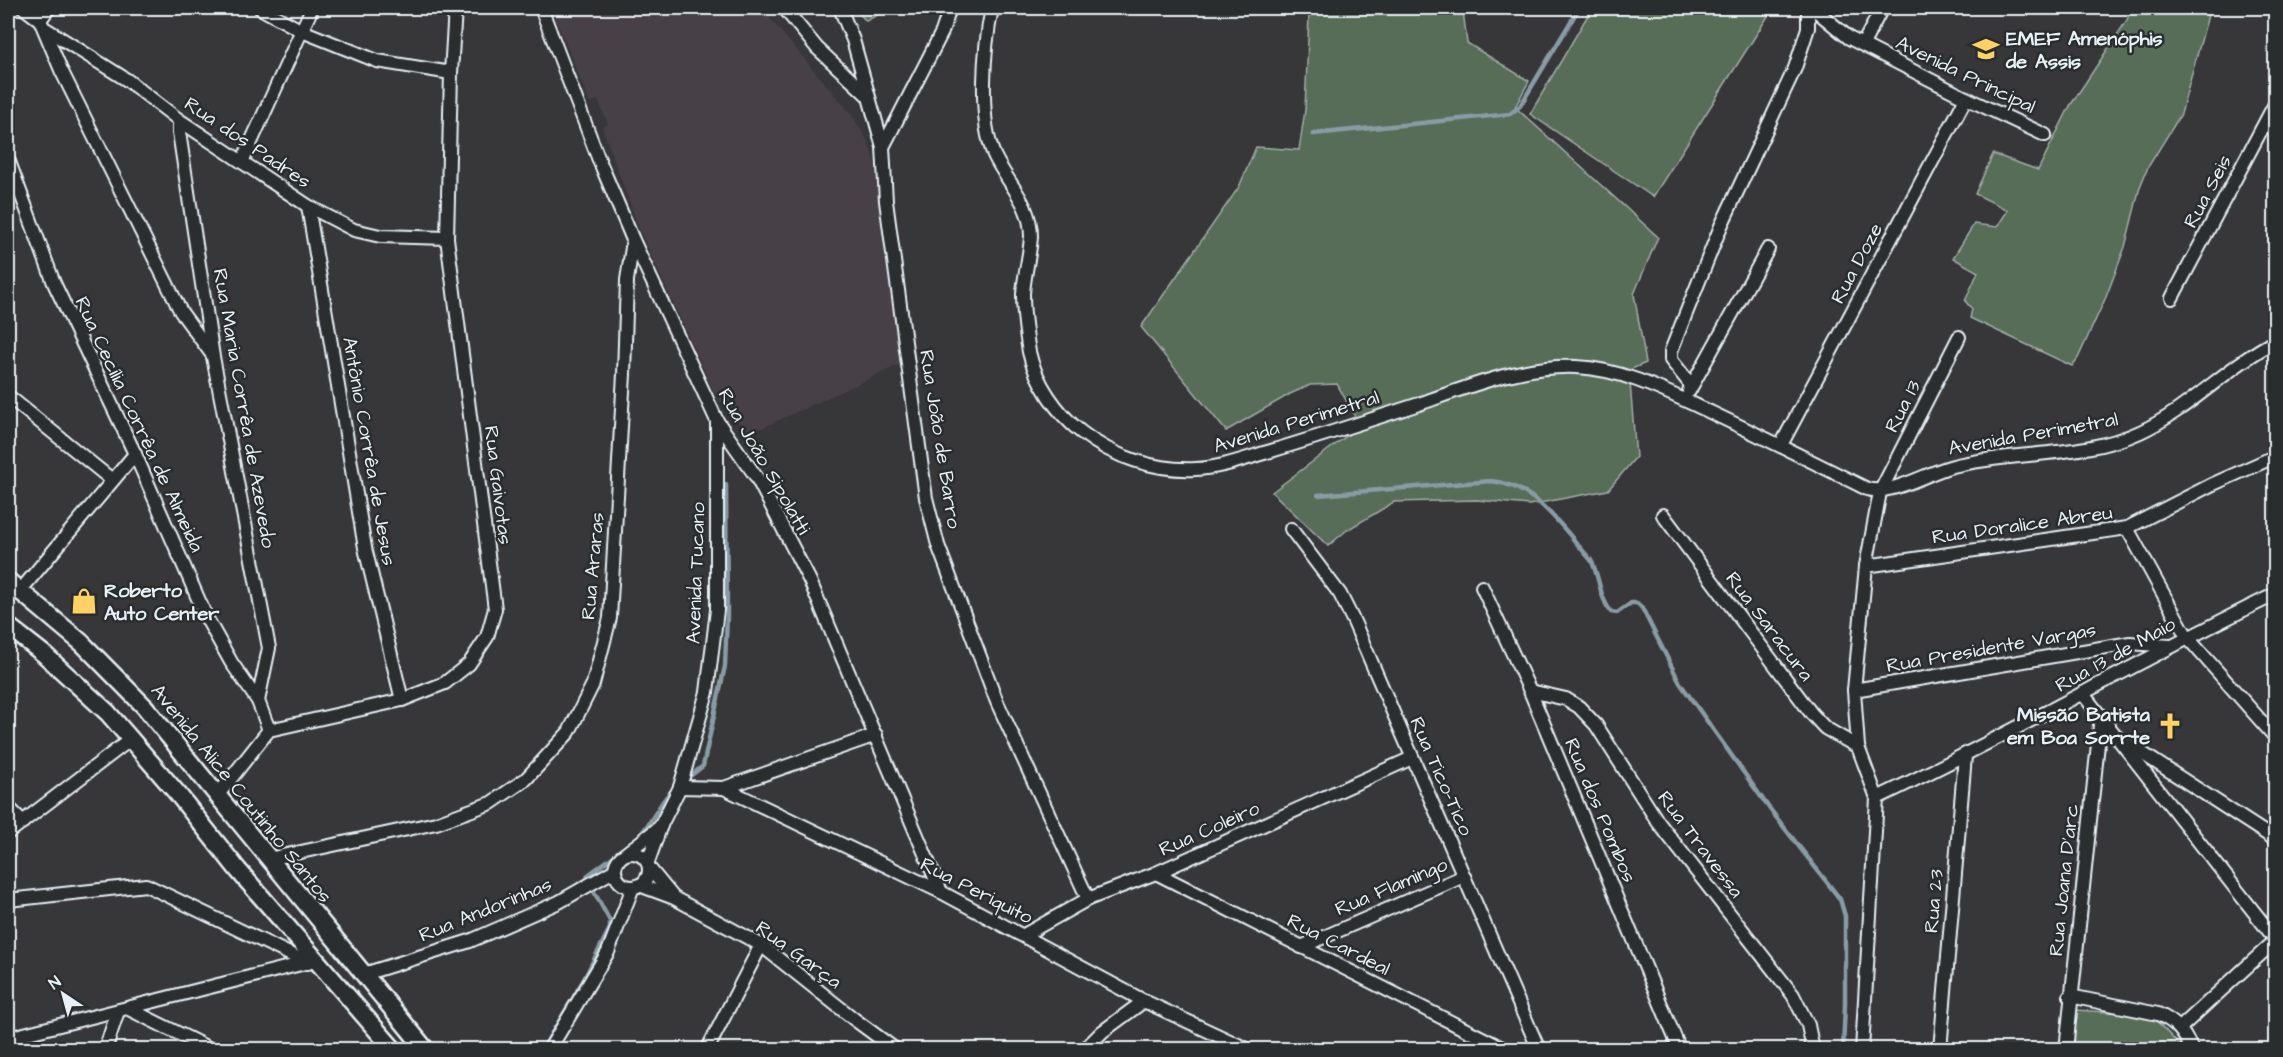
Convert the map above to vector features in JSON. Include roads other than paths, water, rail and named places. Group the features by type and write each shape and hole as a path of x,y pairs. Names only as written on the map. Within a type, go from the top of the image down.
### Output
{"main road":[{"name":"Avenida Alice Coutinho Santos","path":"14,586 82,643 163,728 267,859 426,1050"},
{"path":"8,626 89,694 131,739 312,962 394,1050"}],"street":[{"name":"Rua dos Padres","path":"24,8 43,24 127,80 179,120 308,206 354,230 380,236 447,238"},
{"path":"49,8 43,24 61,70 181,312 213,357"},
{"path":"260,8 302,31 377,61 451,73"},
{"path":"242,162 312,8"},
{"name":"Rua Gaivotas","path":"269,730 402,700 445,684 469,664 487,637 495,609 447,238 455,8"},
{"name":"Rua João Sipolatti","path":"541,8 599,160 633,240 717,421 757,478 799,561 876,735 941,892"},
{"path":"784,8 817,48 867,94"},
{"name":"Rua João de Barro","path":"840,8 854,40 883,147 886,201 925,486 938,544 998,702 1088,899"},
{"path":"883,147 942,32 950,8"},
{"name":"Avenida Perimetral","path":"992,8 984,77 988,134 995,156 1028,213 1031,235 1023,293 1025,325 1034,371 1070,424 1110,452 1128,459 1168,467 1199,469 1219,467 1334,433 1496,378 1540,368 1598,369 1625,376 1684,400 1781,445 1867,489 1880,492 1928,474 1976,461 2088,447 2123,439 2179,410 2246,358 2276,341"},
{"path":"1691,385 1671,360 1671,351 1721,226 1796,68 1808,28 1808,8"},
{"name":"Avenida Principal","path":"1813,8 1849,38 1966,98 2045,135"},
{"path":"1863,44 1882,8"},
{"name":"Rua Doze","path":"1781,445 1966,98"},
{"name":"Rua Seis","path":"2172,298 2276,102"},
{"name":"Rua Maria Corrêa de Azevedo","path":"179,120 213,357 269,648 258,701"},
{"name":"Rua Cecília Corrêa de Almeida","path":"8,159 54,283 135,454 207,619 231,662 258,701 269,730"},
{"name":"Antônio Corrêa de Jesus","path":"308,206 365,548 402,700"},
{"name":"Rua Araras","path":"267,859 436,823 491,803 526,778 569,732 593,684 610,618 627,280 633,240"},
{"path":"1684,400 1768,249"},
{"name":"Rua 13","path":"1877,798 1858,747 1854,690 1866,566 1880,492 1959,337"},
{"path":"8,396 112,480"},
{"name":"Avenida Tucano","path":"649,866 662,825 680,787 707,692 717,610 717,421"},
{"path":"14,586 135,454"},
{"name":"Rua Doralice Abreu","path":"1866,566 2127,528 2276,456"},
{"name":"Rua Saracura","path":"1663,515 1811,713 1825,728 1858,747"},
{"path":"2127,528 2187,637 2276,738"},
{"name":"Rua Tico-Tico","path":"1291,529 1340,594 1354,622 1539,1050"},
{"name":"Rua dos Pombos","path":"1482,587 1530,691 1680,1050"},
{"name":"Rua 13 de Maio","path":"1877,798 1965,756 2187,637 2276,594"},
{"name":"Rua Presidente Vargas","path":"1854,690 2130,643 2170,646"},
{"name":"Rua Travessa","path":"1530,691 1566,699 1579,707 1596,725 1658,822 1793,995 1808,1024 1813,1050"},
{"path":"2083,694 2276,940 2180,1028"},
{"name":"Rua Joana D'arc","path":"2066,1050 2101,715"},
{"path":"217,796 269,730"},
{"path":"724,788 876,735"},
{"path":"2119,738 2276,840"},
{"path":"8,833 131,739"},
{"name":"Rua 23","path":"1940,1050 1965,756"},
{"name":"Rua Coleiro","path":"1024,936 1088,899 1156,873 1412,758"},
{"name":"Rua Periquito","path":"680,787 724,788 941,892 1144,1001 1249,1050"},
{"path":"1862,1050 1877,798"},
{"path":"8,807 23,822"},
{"name":"Avenida Tucano","path":"625,854 662,825"},
{"path":"549,1050 608,952 636,886 649,876 649,866 639,853 625,854 620,858 615,870 620,882 636,886"},
{"name":"Rua Garça","path":"649,866 674,898"},
{"name":"Rua Andorinhas","path":"364,974 470,941 559,902 615,870"},
{"name":"Rua Cardeal","path":"1156,873 1506,1050"},
{"name":"Rua Flamingo","path":"1301,947 1464,876"},
{"path":"8,900 146,885 312,962"},
{"name":"Rua Garça","path":"636,886 674,898 761,945 896,1050"},
{"path":"708,1050 761,945"},
{"path":"8,1038 312,962"},
{"path":"2070,996 2158,1014 2170,1019 2180,1028 2192,1050"},
{"path":"1084,1050 1102,1032 1144,1001"},
{"path":"105,1050 122,1009"},
{"path":"122,1009 212,1050"}],"waterway":[{"path":"1313,134 1510,114 1520,106 1579,8"},
{"path":"1318,495 1491,481 1507,484 1522,491 1547,510 1591,560 1604,600 1611,612 1617,613 1631,603 1637,603 1642,608 1680,683 1769,808 1840,899 1845,916 1843,1050"},
{"path":"685,780 703,766 725,666 726,485"},
{"path":"636,839 665,798 676,787"},
{"path":"542,1050 583,981 610,928 610,921 587,879 588,875 622,850"}],"place":[{"name":"EMEF Amenóphis de Assis","path":"1986,49"},
{"name":"Roberto Auto Center","path":"84,601"},
{"name":"Missão Batista em Boa Sorrte","path":"2170,726"}]}
